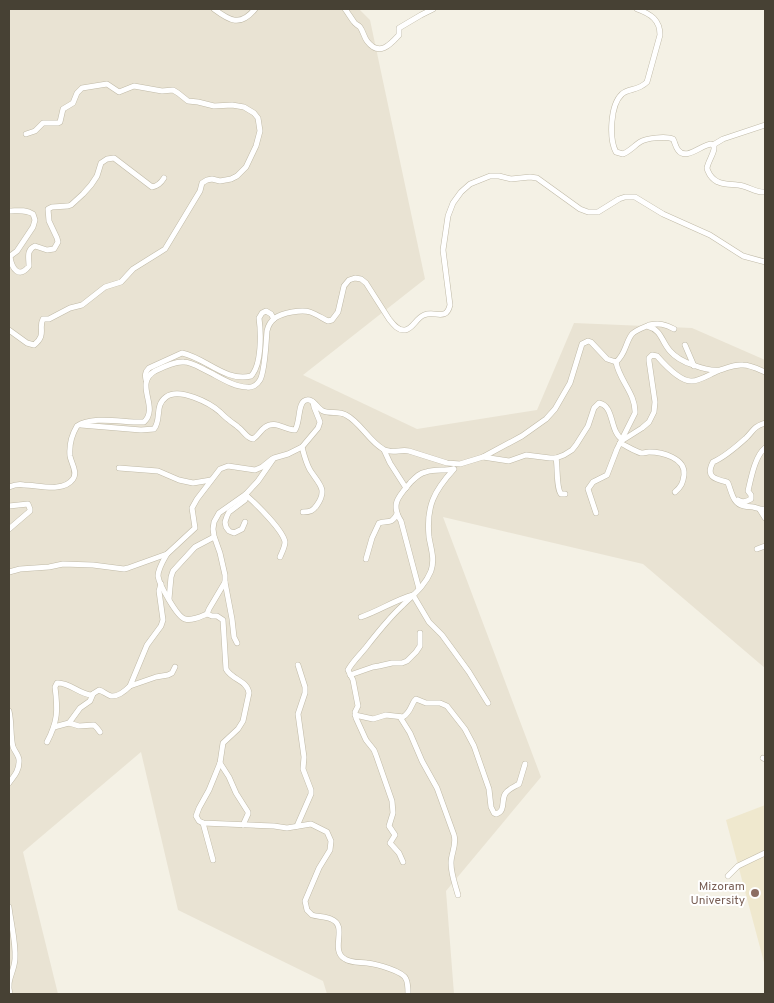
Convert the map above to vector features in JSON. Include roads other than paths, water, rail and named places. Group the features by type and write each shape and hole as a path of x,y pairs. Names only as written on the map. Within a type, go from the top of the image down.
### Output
{"street":[{"path":"214,9 228,18 238,21 246,18 255,9"},
{"path":"345,9 368,42 380,49 392,43 399,35 399,28 433,9"},
{"path":"638,9 650,15 656,21 660,29 660,36 647,82 642,87 624,92 616,104 611,123 616,152 623,154 628,152 641,141 670,137 680,153 684,154 692,152 705,144 713,145 723,139 765,125"},
{"path":"9,330 27,343 36,344 42,334 41,323 43,319 82,304 106,287 121,282 133,269 165,249 200,190 202,183 212,179 220,181 231,179 242,172 256,146 260,131 258,118 244,107 232,105 214,106 188,101 173,90 134,86 119,92 103,84 80,90 74,102 63,109 58,124 43,123 35,131 26,134"},
{"path":"713,145 713,154 707,167 708,173 713,179 726,185 743,186 758,192 765,192"},
{"path":"9,211 28,211 33,214 35,220 17,251 9,257 14,268 18,272 22,272 29,266 28,253 32,248 35,246 47,250 54,249 58,242 48,221 48,209 52,206 68,206 75,202 91,185 102,163 107,159 114,158 152,187 156,186 164,178"},
{"path":"146,381 158,369 176,362 185,362 237,385 253,386 261,378 266,331 274,319 283,315 304,311 312,312 328,321 332,320 338,312 344,286 349,280 355,278 361,278 366,283 393,324 400,329 406,330 425,314 445,314 450,305 443,250 448,216 457,197 466,188 475,181 490,176 497,175 511,179 538,178 580,209 588,212 598,212 625,197 635,197 663,214 710,235 743,256 765,262"},
{"path":"9,487 22,484 43,488 60,486 72,480 75,471 71,460 70,442 79,424 99,421 144,422 150,412 145,374 147,370 182,353 220,372 245,377 252,376 259,354 259,318 266,311 274,319"},
{"path":"616,362 635,332 655,324 661,324 674,329"},
{"path":"647,326 654,328 658,332 674,356 695,366 721,370"},
{"path":"384,450 404,450 447,464 460,464 483,457 538,426 550,414 560,402 570,383 580,348 585,342 591,342 607,359 616,362"},
{"path":"685,345 695,366"},
{"path":"621,441 642,428 654,412 655,402 648,361 652,355 657,356 681,378 690,382 733,365 747,365 765,372"},
{"path":"596,513 588,489 593,482 607,475 627,428 634,417 636,408 626,383 620,375 616,362"},
{"path":"79,424 141,430 154,429 158,421 158,410 163,401 169,395 179,394 190,396 217,410 240,428 248,438 253,439 262,429 272,424 295,430 298,425 302,404 305,400 308,400 326,412 342,413 349,416 384,450 406,488"},
{"path":"9,572 64,564 124,569 166,554 195,528 192,508 211,480 223,467 233,466 259,469 274,458 302,447 320,425 313,402"},
{"path":"483,457 509,461 526,455 556,458 568,453 576,445 588,426 594,408 604,404 608,408 612,425 621,441 642,453 649,452 668,455 682,466 684,472 683,481 680,488 675,492"},
{"path":"765,423 757,426 746,438 713,462 710,470 712,476 727,482 737,500 746,502 751,499 748,491 759,455 765,448"},
{"path":"302,447 308,466 319,482 322,492 318,503 312,510 310,512 303,512"},
{"path":"237,643 234,637 222,561 214,537 214,522 223,510 247,495 274,458"},
{"path":"556,458 558,491 561,494 565,494"},
{"path":"403,862 399,853 390,843 395,835 389,826 393,813 391,796 374,750 366,740 355,715 358,706 348,670 386,623 424,584 432,568 433,560 429,538 431,503 441,483 460,464"},
{"path":"119,468 158,471 179,480 193,483 211,480"},
{"path":"366,559 368,548 379,524 394,520 401,493 416,476 431,471 454,469"},
{"path":"732,491 733,498 739,504 763,509 765,518"},
{"path":"245,522 242,529 236,532 230,531 226,524 229,512 246,500 247,495"},
{"path":"247,495 266,515 284,539 284,549 280,556"},
{"path":"9,506 28,504 30,511 9,529"},
{"path":"397,514 401,521 419,589"},
{"path":"169,599 171,576 175,568 182,563 195,547 214,537"},
{"path":"757,549 765,546"},
{"path":"166,554 158,574 169,599 181,617 186,619 208,614 220,616 223,620 226,669 231,676 246,685 249,691 243,721 238,729 223,743 220,764 209,790 196,813 197,819 203,823 287,828 311,824 327,832 331,841 330,850 319,868 305,900 307,910 312,916 329,918 336,923 340,930 338,947 342,958 354,962 368,963 401,973 406,978 408,994"},
{"path":"208,614 208,609 225,582"},
{"path":"47,742 54,727 57,705 55,687 59,682 86,695 91,695 99,690 110,696 116,696 130,686 147,645 162,623 161,584"},
{"path":"361,617 413,595"},
{"path":"413,595 429,622 469,672 488,703"},
{"path":"350,674 373,667 407,661 420,646 420,633"},
{"path":"298,665 305,687 305,693 298,714 304,757 303,769 311,794 298,826"},
{"path":"130,686 156,677 165,677 172,673 175,667"},
{"path":"69,723 80,708 90,701 93,694"},
{"path":"355,715 373,719 386,715 403,717 408,714 416,699 426,703 443,704 450,708 474,746 489,789 491,807 496,814 501,812 504,794 518,784 525,764"},
{"path":"9,711 13,746 19,758 17,771 9,783"},
{"path":"400,717 437,788 456,840 451,862 458,895"},
{"path":"54,727 69,723 79,726 94,725 100,732"},
{"path":"220,764 248,812 243,825"},
{"path":"203,823 213,860"},
{"path":"728,876 738,866 765,853"},
{"path":"9,907 15,960 9,981 10,994"}],"place":[{"name":"Mizoram University","path":"755,893"}]}
